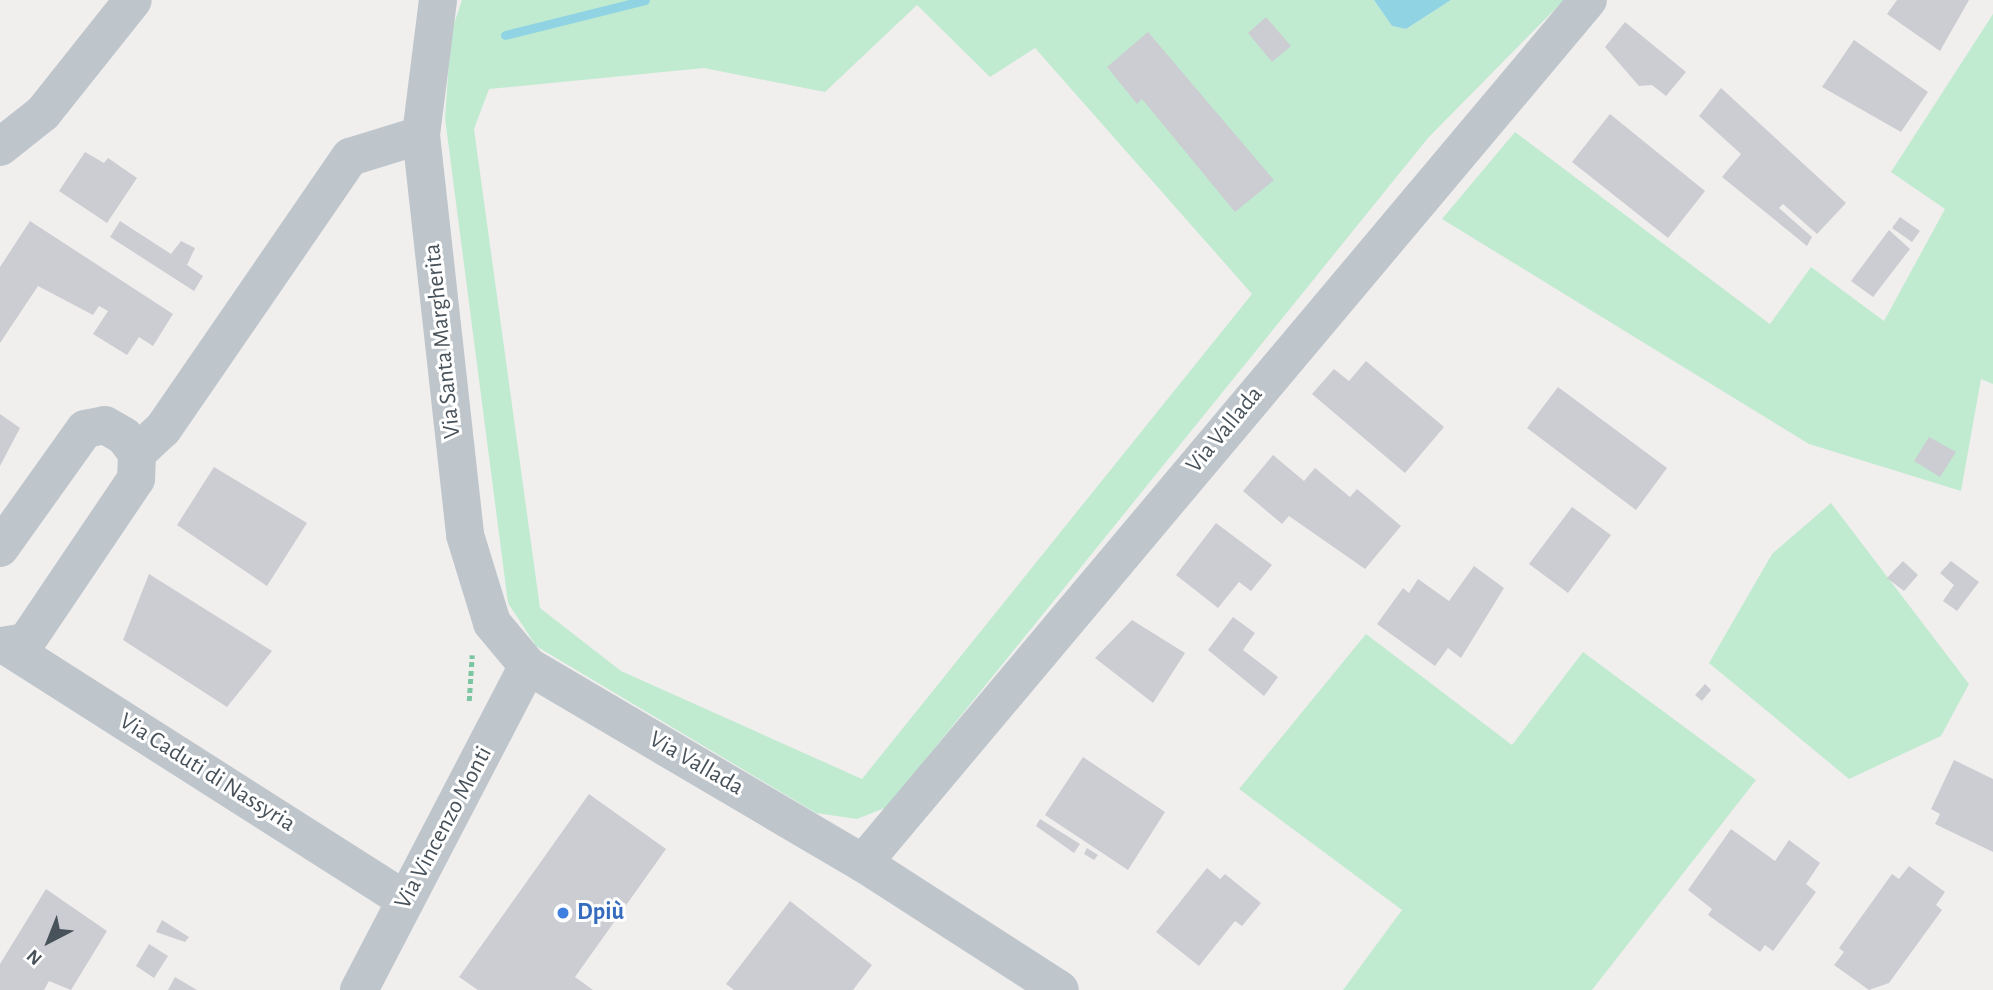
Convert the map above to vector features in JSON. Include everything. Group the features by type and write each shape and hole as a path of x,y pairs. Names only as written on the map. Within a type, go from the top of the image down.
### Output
{"street":[{"path":"0,147 43,113 133,0"},
{"name":"Via Santa Margherita","path":"438,0 421,135 465,535 492,623 528,666"},
{"name":"Via Vallada","path":"863,863 1588,0"},
{"path":"0,548 85,429 104,425 137,453 163,429 350,157 421,135"},
{"name":"Via Caduti di Nassyria","path":"4,646 26,642 64,590 136,479 137,453"},
{"name":"Via Caduti di Nassyria","path":"4,646 405,900"},
{"name":"Via Vallada","path":"528,666 863,863 1060,990"},
{"name":"Via Vincenzo Monti","path":"359,990 405,900 464,800 528,666"}],"path":[{"path":"468,708 474,668 470,641"}],"green space":[{"path":"462,0 1374,0 1392,26 1406,29 1451,0 1564,0 1428,138 887,807 857,819 816,813 536,646 508,603 445,118 451,33","holes":["917,5 990,77 1035,48 1252,294 862,779 621,671 540,608 474,129 489,89 704,68 825,92"]},
{"path":"1993,14 1993,384 1981,379 1961,491 1809,444 1442,219 1515,132 1770,324 1811,267 1884,321 1945,209 1891,172"},
{"path":"1831,503 1969,684 1941,736 1849,779 1709,663 1772,554"},
{"path":"1366,634 1512,745 1583,652 1756,780 1592,990 1343,990 1402,910 1239,789"}],"water":[{"path":"1374,0 1451,0 1406,29 1392,26"}],"building":[{"path":"1897,0 1969,0 1940,51 1887,14"},
{"path":"1266,17 1291,46 1272,62 1248,33"},
{"path":"1625,22 1686,72 1666,96 1652,85 1639,86 1605,47"},
{"path":"1148,32 1274,180 1235,212 1142,99 1137,104 1107,67"},
{"path":"1854,40 1928,92 1901,132 1822,87"},
{"path":"1721,88 1846,203 1817,234 1783,204 1779,208 1812,237 1807,246 1722,177 1741,154 1699,116"},
{"path":"1610,114 1705,191 1668,238 1572,162"},
{"path":"85,152 104,163 108,158 137,178 107,223 59,191"},
{"path":"1900,217 1920,231 1912,242 1892,228"},
{"path":"30,221 173,314 153,346 139,337 127,355 93,334 108,311 99,306 93,315 38,286 0,343 0,267"},
{"path":"120,221 171,254 181,241 195,248 187,265 203,276 194,291 110,237"},
{"path":"1889,230 1910,249 1873,297 1851,281"},
{"path":"1366,361 1444,427 1405,473 1312,394 1334,369 1349,381"},
{"path":"1558,387 1667,468 1636,510 1527,428"},
{"path":"0,414 20,428 0,466"},
{"path":"1929,437 1956,452 1940,477 1914,461"},
{"path":"1273,455 1304,481 1315,468 1350,497 1357,489 1401,526 1365,569 1289,516 1282,524 1243,491"},
{"path":"214,467 307,523 267,586 177,525"},
{"path":"1572,507 1611,535 1568,593 1529,564"},
{"path":"1216,523 1272,565 1251,591 1239,582 1218,608 1176,575"},
{"path":"1903,561 1918,575 1904,591 1887,578"},
{"path":"1951,561 1979,582 1957,611 1943,601 1954,585 1940,573"},
{"path":"1474,566 1504,588 1461,658 1448,648 1435,666 1377,624 1403,588 1409,593 1418,579 1449,601"},
{"path":"149,574 272,651 227,707 123,640"},
{"path":"1233,617 1255,633 1243,650 1278,677 1264,696 1208,650"},
{"path":"1132,620 1185,653 1153,703 1095,658"},
{"path":"1705,684 1711,690 1702,701 1695,695"},
{"path":"1083,757 1165,812 1128,870 1045,815"},
{"path":"1954,760 1993,779 1993,852 1935,824 1940,814 1931,809"},
{"name":"Dpiù","path":"589,794 666,849 575,977 593,990 478,990 459,977"},
{"path":"1040,819 1080,844 1074,853 1036,826"},
{"path":"1731,829 1775,861 1789,840 1820,863 1806,884 1816,892 1773,951 1765,945 1760,952 1708,915 1712,909 1688,890"},
{"path":"1087,848 1098,855 1094,860 1084,854"},
{"path":"1909,866 1945,892 1936,905 1942,910 1889,983 1869,990 1834,965 1844,952 1839,948 1892,874 1899,879"},
{"path":"1207,868 1220,879 1225,874 1261,903 1242,926 1235,921 1199,966 1156,932"},
{"path":"46,889 107,931 71,990 49,981 44,990 0,990 0,964"},
{"path":"790,901 872,965 853,990 734,990 726,984"},
{"path":"162,920 189,937 185,942 156,932"},
{"path":"149,944 168,956 154,978 136,966"},
{"path":"175,977 197,990 168,990"}],"waterway":[{"path":"505,35 645,0"}],"place":[{"name":"Dpiù","path":"563,913"}]}
